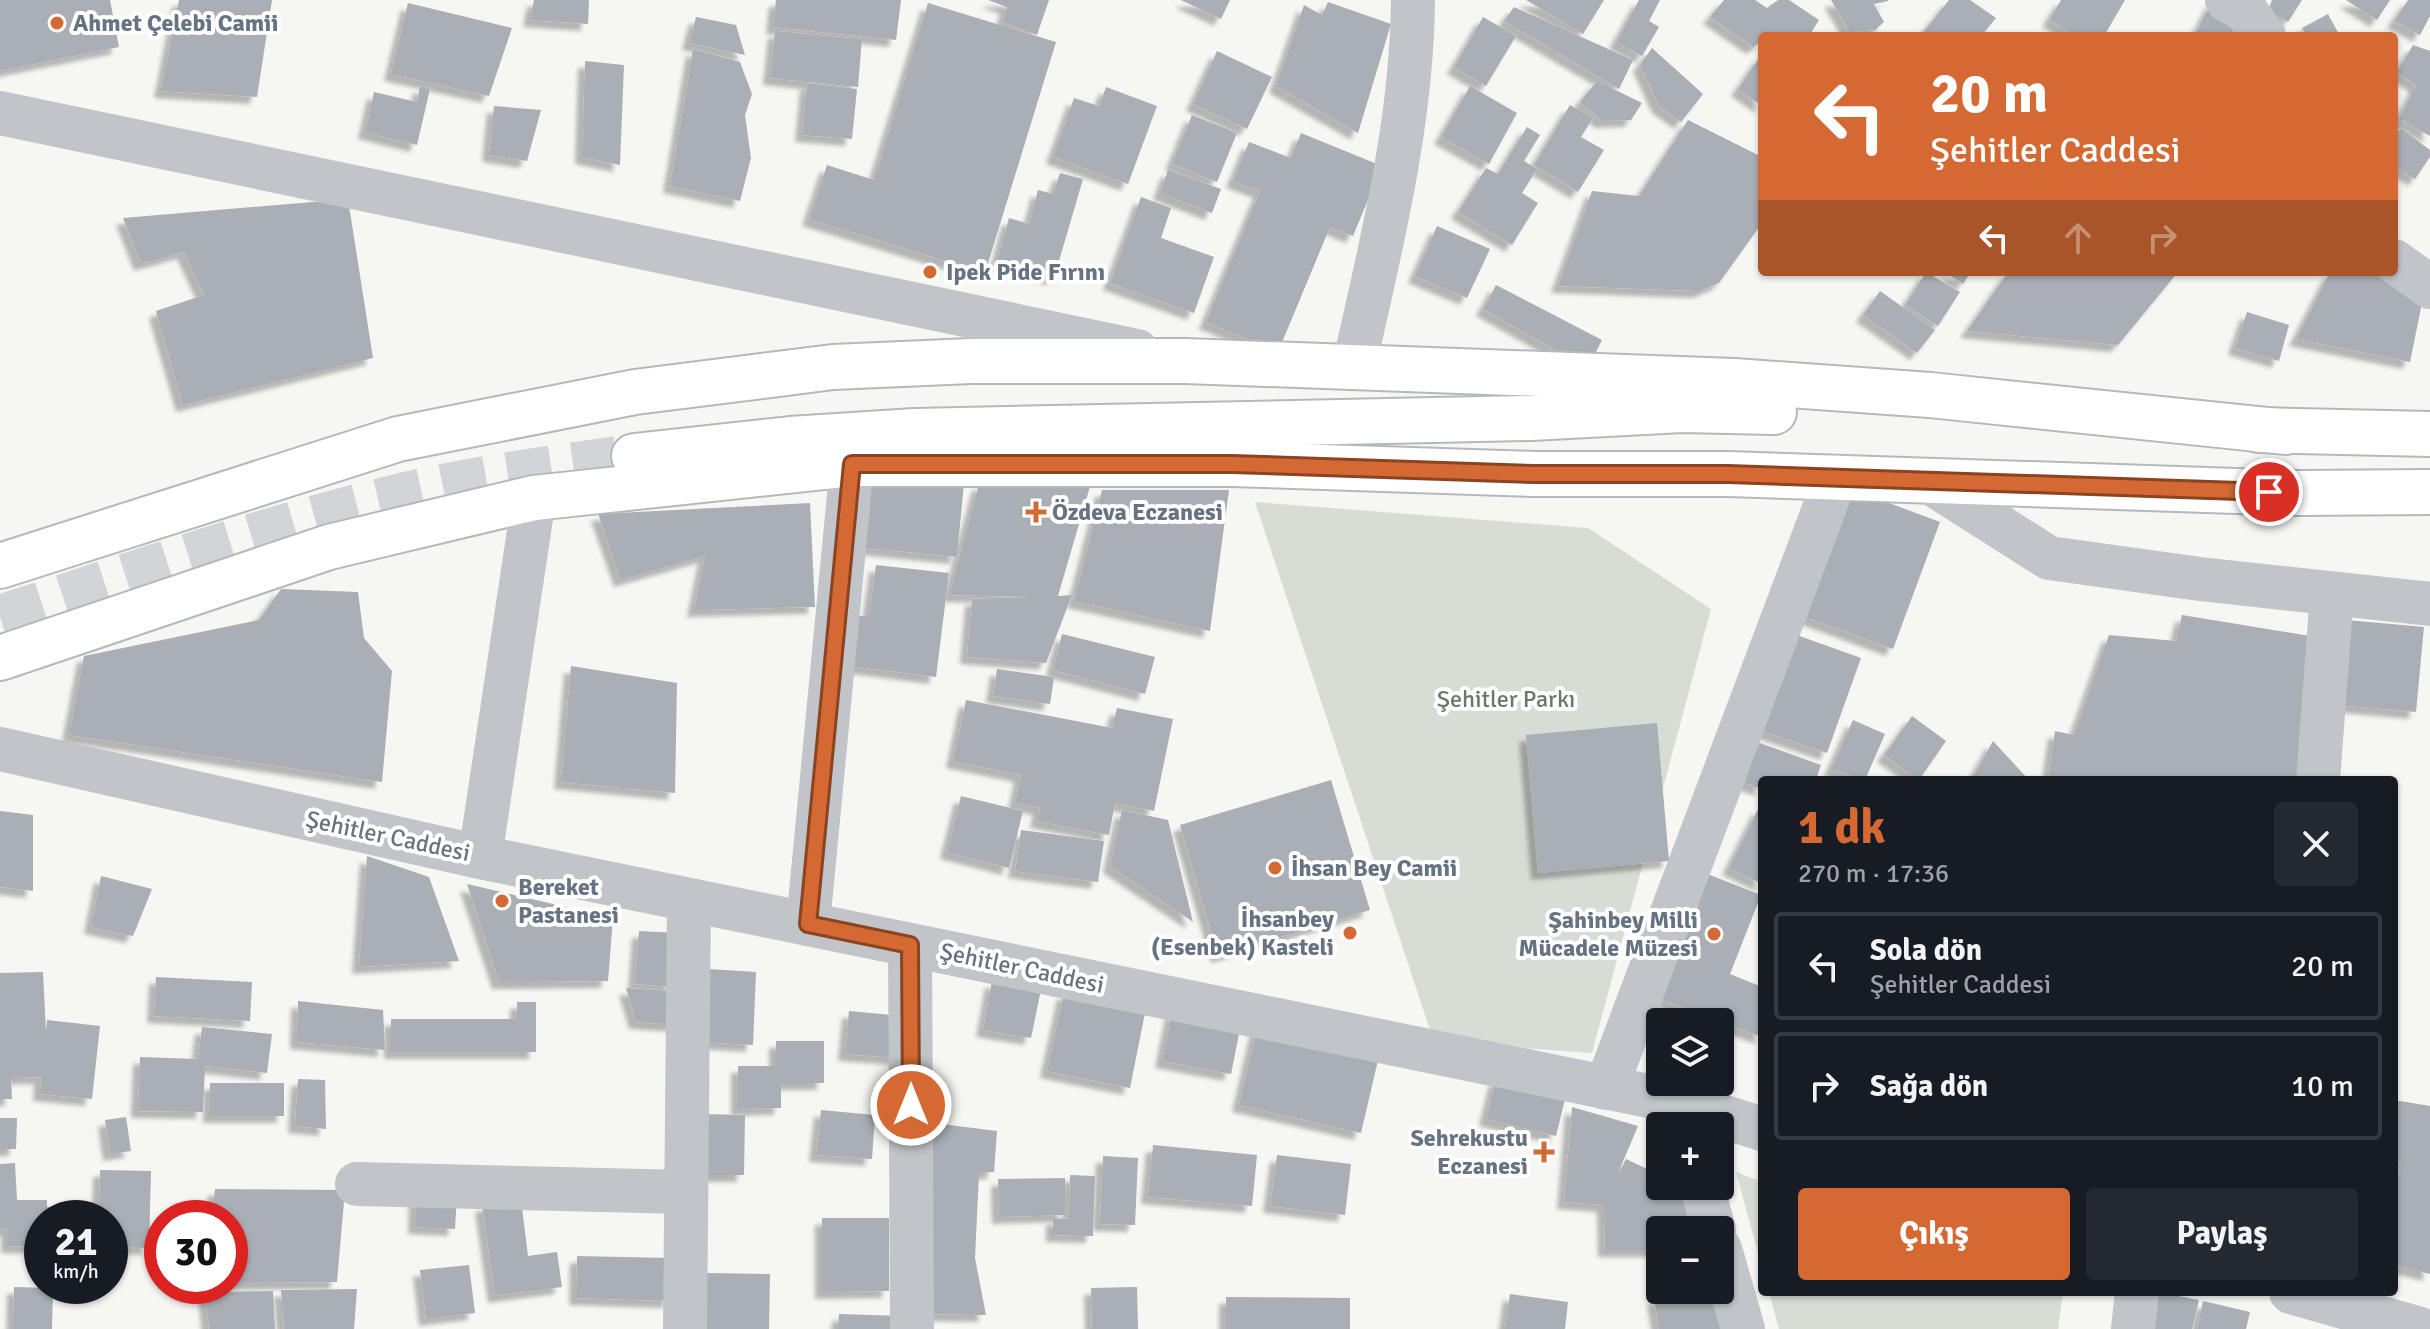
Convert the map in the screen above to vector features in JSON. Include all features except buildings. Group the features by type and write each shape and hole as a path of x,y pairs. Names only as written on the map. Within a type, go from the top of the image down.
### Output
{"main road":[{"path":"0,566 398,439 635,392 833,367 971,361 1185,361 1734,381 1930,395 2286,432"},
{"path":"634,456 790,439 915,431 1531,418 1698,411 2049,418 2286,432 2430,434"},
{"path":"1531,418 1767,450 2097,486"},
{"path":"0,658 329,547 534,498 852,464 1232,464 1535,474 1836,477 2298,493 2430,492"}],"street":[{"path":"1354,366 1380,250 1412,59 1413,0"},
{"path":"2227,0 2245,10 2261,32"},
{"path":"0,113 1185,361"},
{"path":"2398,264 2430,287"},
{"path":"808,924 852,464"},
{"path":"1606,1088 1836,477"},
{"path":"1928,481 2049,558 2430,604"},
{"path":"480,857 534,498"},
{"path":"2318,776 2332,594"},
{"name":"Şehitler Caddesi","path":"0,749 480,857 1606,1088 1675,1112"},
{"path":"685,1329 689,900"},
{"path":"910,945 912,1329"},
{"name":"Şehitler Caddesi","path":"1734,1124 1758,1128"},
{"path":"357,1184 686,1192"},
{"path":"2133,1329 2137,1296"},
{"path":"2305,1296 2420,1329"},
{"path":"1734,1298 1743,1329"}],"green space":[{"name":"Şehitler Parkı","path":"1255,502 1588,528 1711,609 1592,1053 1434,1042"},
{"path":"1736,1172 1758,1180 1758,1253"},
{"path":"1770,1296 2062,1296 2058,1329 1779,1329"}],"tunnel":[{"path":"0,617 242,539 389,498 480,479 634,456"}],"place":[{"name":"Ahmet Çelebi Camii","path":"57,23"},
{"name":"Ipek Pide Fırını","path":"930,272"},
{"name":"Özdeva Eczanesi","path":"1036,512"},
{"name":"İhsan Bey Camii","path":"1275,868"},
{"name":"Bereket Pastanesi","path":"502,901"},
{"name":"İhsanbey (Esenbek) Kasteli","path":"1350,933"},
{"name":"Şahinbey Milli Mücadele Müzesi","path":"1714,934"},
{"name":"Sehrekustu Eczanesi","path":"1544,1152"}],"route":[{"path":"911,1105 910,945 808,924 852,464 1232,464 1535,474 1728,474 2269,492"}]}
